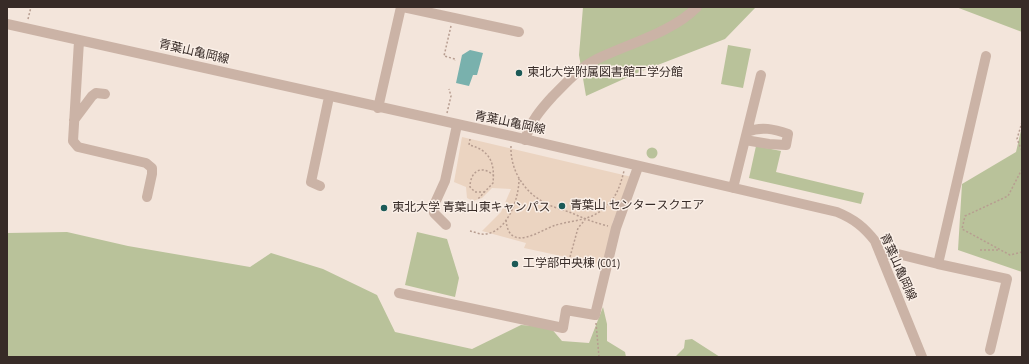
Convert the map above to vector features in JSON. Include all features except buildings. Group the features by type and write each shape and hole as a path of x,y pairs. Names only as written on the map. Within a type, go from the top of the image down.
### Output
{"street":[{"path":"378,108 402,7 519,32"},
{"path":"525,140 528,130 539,111 574,73 596,60 678,22 698,7"},
{"name":"青葉山亀岡線","path":"7,24 525,140 837,212 851,218 864,228 874,241 882,257 922,357"},
{"path":"79,40 73,141 78,147 146,164 152,168 147,197"},
{"path":"938,264 986,56"},
{"path":"733,188 761,75"},
{"path":"74,120 92,96 96,93 105,94"},
{"path":"320,186 311,182 329,97"},
{"path":"446,225 434,213 435,203 445,181 457,125"},
{"path":"399,293 563,328 566,310 595,315 616,228 638,167"},
{"path":"882,257 894,253 1007,279 990,350"}],"path":[{"path":"28,21 31,7"},
{"path":"452,18 444,56 455,58 455,60"},
{"path":"444,122 451,96 449,89"},
{"path":"1022,122 1017,139 1022,151"},
{"path":"470,139 469,145 475,147 489,157 494,165 493,183 477,200"},
{"path":"470,232 485,234 498,230 506,220 518,188 518,179 510,159 511,146"},
{"path":"1022,169 1008,196 965,216 962,229 1010,255 1022,252"},
{"path":"485,192 475,192 470,187 472,174 476,172 488,171 494,176"},
{"path":"570,257 578,228 585,220 609,204 619,189 624,173"},
{"path":"518,179 533,194 545,203 585,220 612,227"},
{"path":"506,220 507,229 513,236 530,238 545,229 558,224 585,220"},
{"path":"980,250 1000,250"},
{"path":"595,315 599,357"}],"green space":[{"path":"583,7 756,7 725,39 637,73 586,96 579,55"},
{"path":"956,7 1022,7 1022,32"},
{"path":"728,45 751,49 743,88 721,84"},
{"path":"1022,126 1022,272 958,250 962,184 1016,152"},
{"path":"756,146 781,151 776,172 864,193 861,204 749,178"},
{"path":"652,147 656,149 658,153 656,157 652,159 648,157 646,153 648,149"},
{"path":"67,232 128,246 250,267 271,253 323,269 377,295 395,332 472,349 521,325 550,327 562,341 589,343 603,307 607,324 607,341 625,352 626,357 7,357 7,233"},
{"path":"417,232 447,239 459,278 455,297 405,285"},
{"path":"692,339 720,357 675,357 684,348 685,340"}],"shaded area":[{"name":"青葉山 センタースクエア","path":"462,137 632,177 613,221 603,265 524,248 526,243 482,231 501,212 511,189 492,188 482,198 473,201 467,198 466,187 454,182"}],"water":[{"path":"470,50 483,53 477,75 473,75 469,86 456,83 462,55"}],"place":[{"name":"東北大学附属図書館工学分館","path":"519,73"},
{"name":"青葉山 センタースクエア","path":"562,206"},
{"name":"東北大学 青葉山東キャンパス","path":"384,208"},
{"name":"工学部中央棟 (C01)","path":"515,264"}]}
